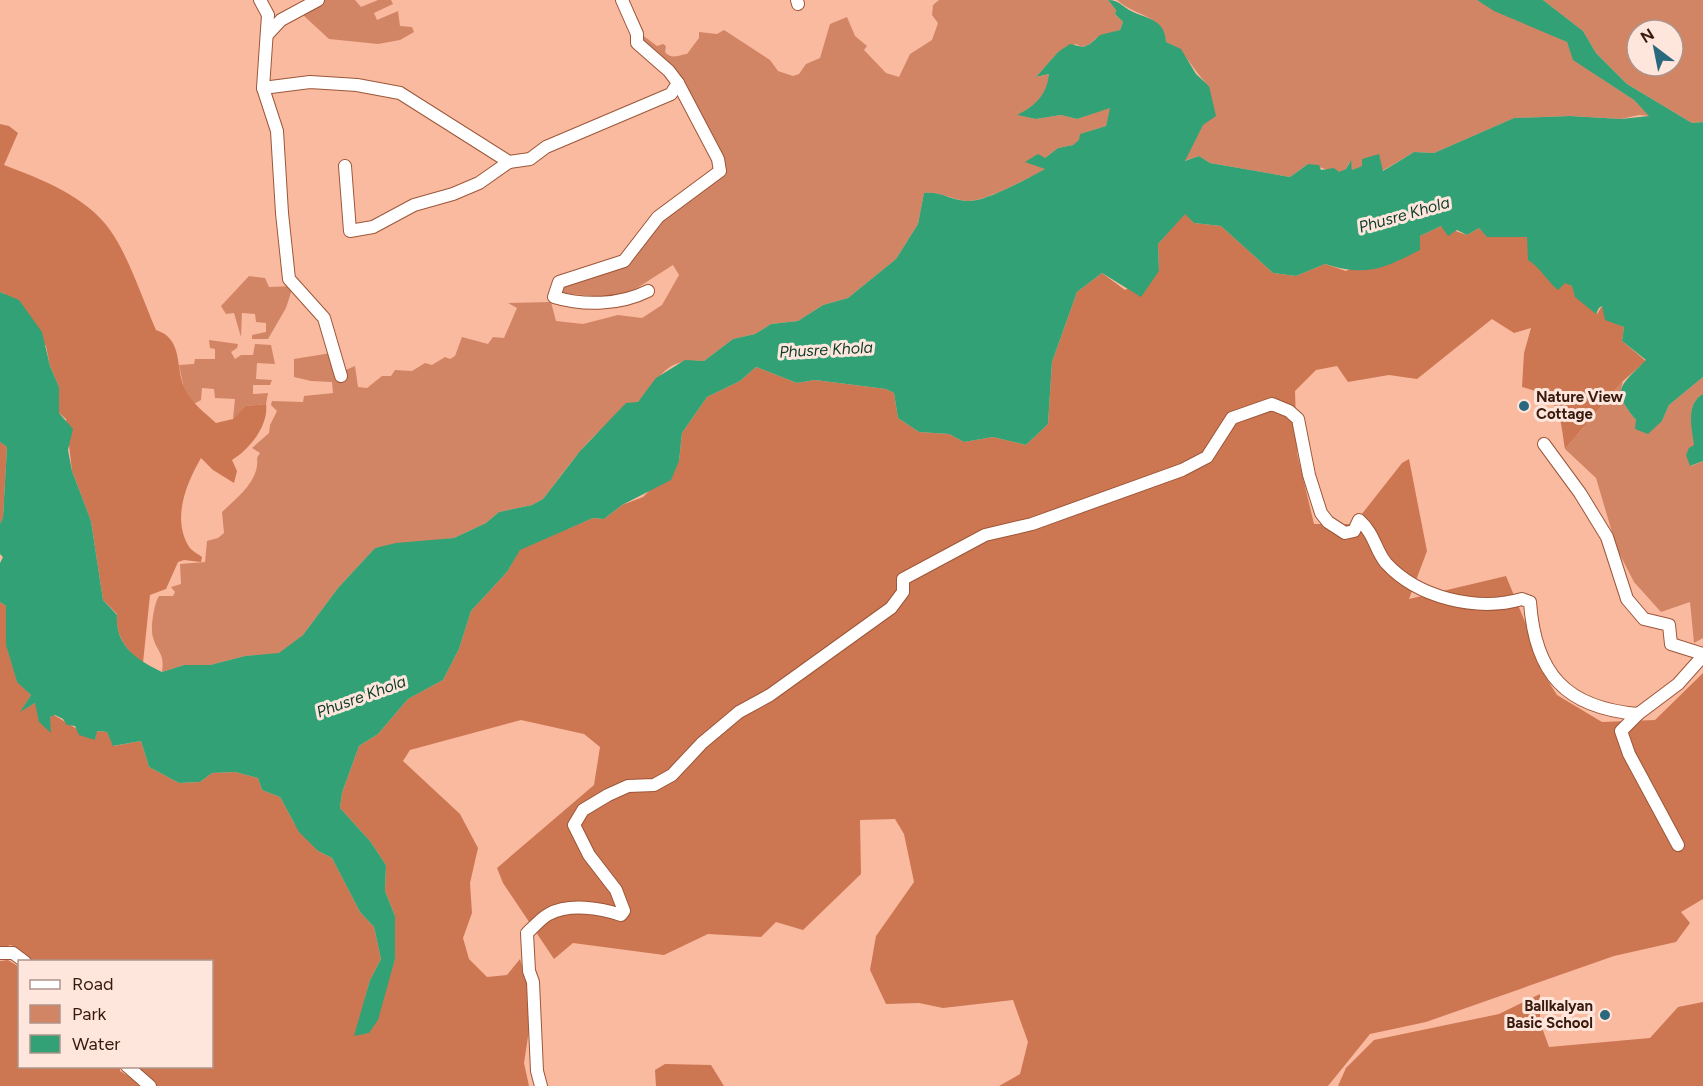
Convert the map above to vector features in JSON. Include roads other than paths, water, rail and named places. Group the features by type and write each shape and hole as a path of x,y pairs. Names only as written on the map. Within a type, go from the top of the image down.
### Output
{"street":[{"path":"260,0 268,15 263,88 277,131 289,279 324,318 341,376"},
{"path":"267,35 281,20 318,0"},
{"path":"622,0 638,34 637,43 669,71 678,83 718,159 720,171 658,217 624,261 559,282 554,297 567,301 615,303 648,291"},
{"path":"263,88 310,82 357,85 400,93 509,162"},
{"path":"345,166 350,231 373,227 414,205 453,194 479,183 509,162 530,159 546,147 671,94 678,83"},
{"path":"541,1086 537,1071 533,982 527,933 550,914 576,909 609,911 621,915 624,911 616,890 589,855 574,825 583,810 628,786 654,785 672,775 702,743 740,712 770,695 891,608 903,592 903,579 922,567 986,535 1032,524 1182,470 1207,458 1232,418 1260,408 1272,404 1289,411 1298,419 1309,475 1321,513 1328,522 1345,533 1354,531 1359,520 1373,536 1385,562 1417,585 1443,598 1465,605 1522,599 1530,602 1532,619 1544,661 1562,686 1575,698 1611,712 1638,714"},
{"path":"1544,444 1580,493 1607,537 1627,599 1644,619 1669,625 1671,644 1703,655 1678,684 1638,714 1621,731 1629,754 1678,845"},
{"path":"0,953 13,953 22,960"},
{"path":"129,1068 150,1086"}],"water":[{"name":"Phusre Khola","path":"1108,0 1118,2 1129,10 1155,21 1163,29 1166,42 1181,49 1196,74 1209,86 1216,116 1203,125 1185,161 1199,156 1210,163 1290,177 1308,164 1319,165 1321,170 1334,168 1339,172 1346,169 1351,160 1352,170 1362,166 1362,159 1379,154 1383,171 1414,152 1434,153 1514,118 1570,116 1621,119 1649,116 1634,100 1573,60 1567,42 1494,11 1477,0 1543,0 1583,31 1596,53 1627,84 1692,123 1703,122 1703,377 1669,405 1662,421 1648,434 1635,429 1636,420 1628,410 1621,394 1625,382 1646,360 1622,341 1624,327 1605,320 1602,306 1596,314 1575,297 1572,286 1565,283 1558,290 1528,260 1527,237 1487,237 1479,228 1467,235 1457,230 1448,236 1441,226 1420,236 1420,250 1384,266 1352,270 1325,264 1296,276 1273,273 1221,226 1194,223 1185,214 1158,244 1159,271 1141,297 1102,273 1077,292 1052,362 1048,424 1026,445 993,437 964,442 949,434 919,432 898,418 894,393 886,389 815,380 797,383 756,367 740,381 707,397 682,433 679,461 671,480 622,505 604,519 593,518 520,550 507,572 471,611 459,649 443,680 408,699 378,734 359,746 342,793 340,808 370,841 386,865 385,891 395,916 395,959 378,1020 369,1033 354,1036 370,980 381,959 374,927 360,912 332,858 318,851 299,832 280,797 262,790 258,778 235,772 212,773 200,782 179,783 149,767 141,741 113,746 107,732 97,731 95,740 79,735 75,726 67,725 63,719 55,715 50,717 51,733 39,722 35,703 20,712 31,695 17,682 6,645 6,606 0,602 0,563 3,557 0,554 0,524 3,517 7,447 0,442 0,292 19,300 42,332 50,366 59,387 59,413 73,429 68,450 72,471 91,521 103,600 117,615 120,635 129,651 162,672 184,665 210,665 245,656 279,653 303,635 338,588 375,548 396,543 454,538 486,523 499,512 532,505 543,499 580,451 626,403 638,402 656,378 685,360 704,361 733,339 755,334 771,324 798,321 823,305 848,298 896,259 918,224 924,193 936,193 963,201 986,197 1045,169 1025,162 1038,154 1045,158 1058,148 1073,145 1079,140 1080,134 1106,126 1110,108 1077,119 1061,115 1036,119 1017,115 1035,104 1043,94 1049,74 1036,77 1058,52 1070,44 1083,47 1100,35 1120,30 1123,22 1115,14 1116,10"},
{"path":"1703,394 1703,461 1690,466 1686,455 1689,448 1694,445 1692,410 1697,398"}],"place":[{"name":"Nature View Cottage","path":"1524,406"},
{"name":"Ballkalyan Basic School","path":"1605,1015"}]}
